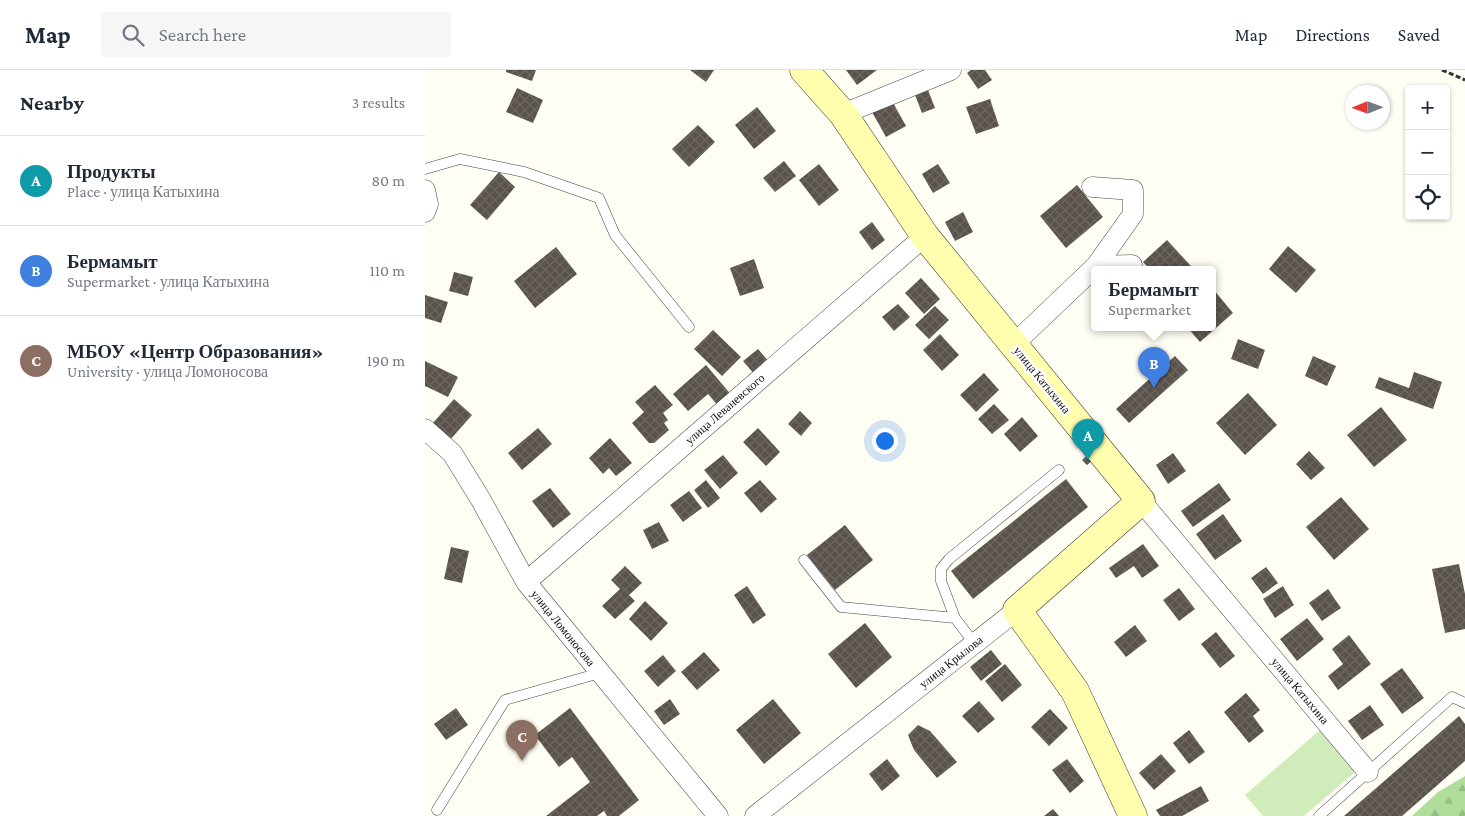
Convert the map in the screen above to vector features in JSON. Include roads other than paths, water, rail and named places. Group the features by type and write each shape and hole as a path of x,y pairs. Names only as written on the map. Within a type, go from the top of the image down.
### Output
{"street":[{"name":"улица Катыхина","path":"804,70 843,114 925,236 1141,501 1368,772"},
{"path":"843,114 951,70"},
{"path":"1092,187 1133,190 1133,214 1096,266"},
{"path":"425,190 428,204 425,212"},
{"name":"улица Леваневского","path":"526,582 925,236"},
{"path":"1096,266 1132,265"},
{"path":"1013,345 1091,271"},
{"name":"улица Ломоносова","path":"425,429 451,453 481,500 526,582 718,816"},
{"name":"улица Крылова","path":"755,816 1017,610 1141,501"},
{"path":"1017,610 1075,691 1133,816"}],"lane":[{"path":"425,170 460,159 523,172 599,198 615,235 689,327"},
{"path":"974,644 955,618 941,582 941,569 949,559 1059,470"},
{"path":"804,560 841,607 955,618"},
{"path":"437,810 505,700 600,673"},
{"path":"1319,816 1452,698 1465,703"}],"place":[{"name":"Бермамыт","path":"1154,388"},
{"name":"Продукты","path":"1088,460"},
{"name":"МБОУ «Центр Образования»","path":"522,761"}]}
